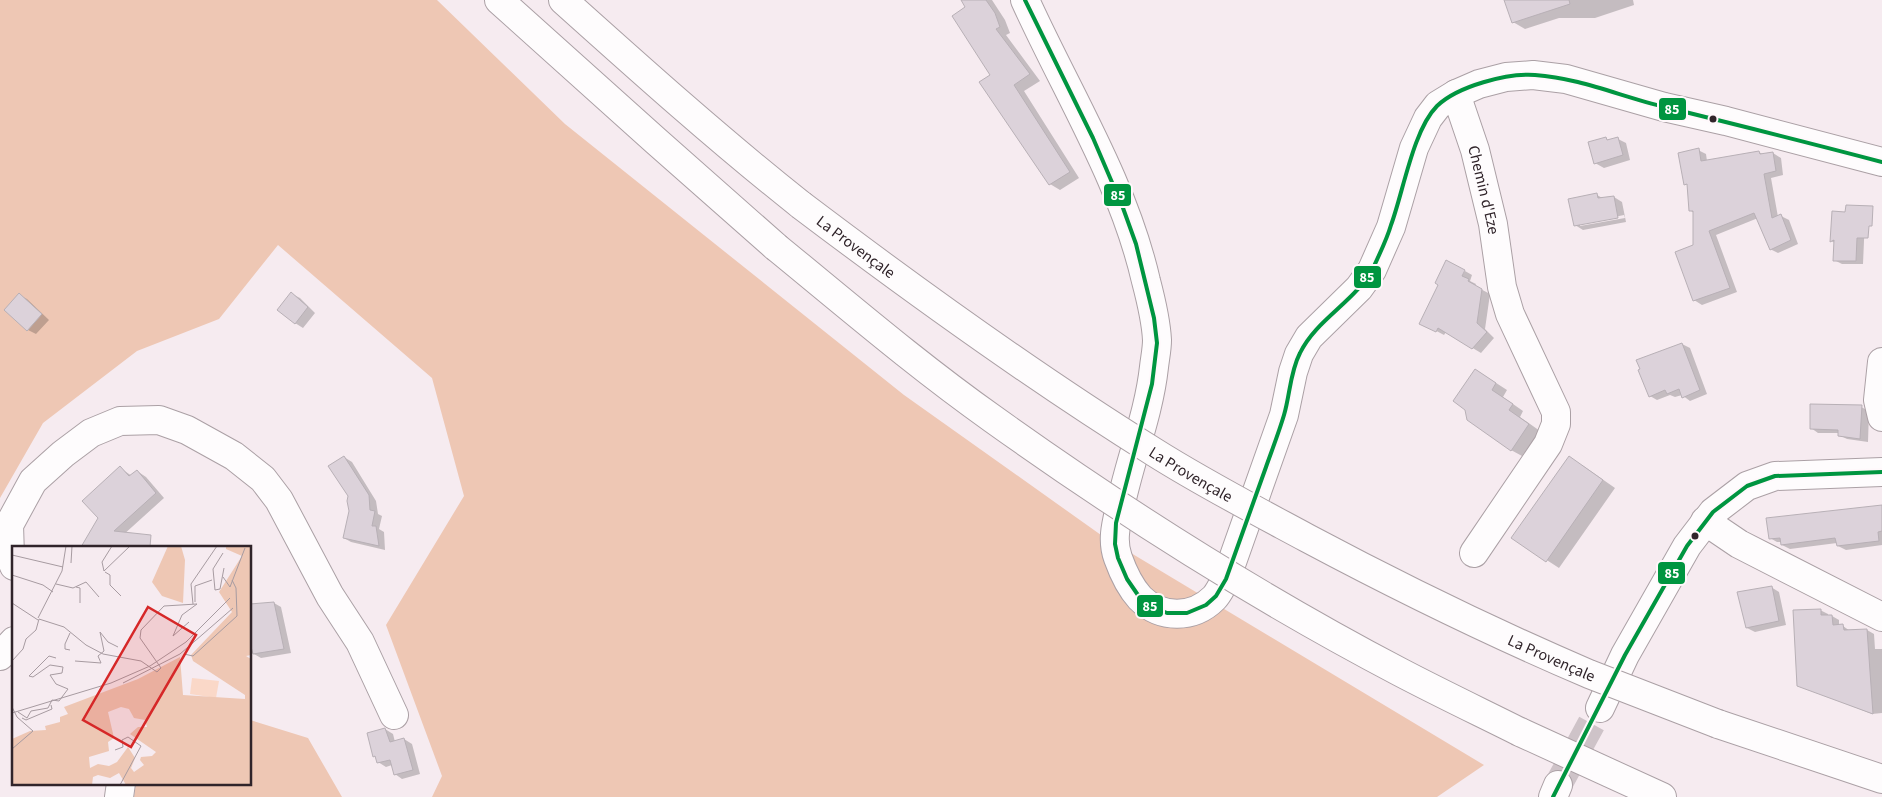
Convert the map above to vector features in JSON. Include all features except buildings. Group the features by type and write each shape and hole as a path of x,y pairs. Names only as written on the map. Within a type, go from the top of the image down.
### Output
{"main road":[{"path":"499,0 776,247 892,342 976,407 1091,488 1284,607 1399,671 1520,732 1662,797"},
{"name":"La Provençale","path":"563,0 741,157 801,205 971,332 1156,453 1257,512 1374,573 1482,626 1590,674 1718,724 1882,779"},
{"path":"1024,0 1094,140 1121,202 1142,260 1152,304 1157,342 1148,401 1125,484 1114,538 1117,556 1123,571 1140,598 1154,608 1172,614 1189,613 1204,606 1216,596 1226,578 1284,415 1293,372 1299,354 1309,337 1359,288 1372,270 1391,227 1418,140 1428,118 1438,105 1456,94 1479,84 1506,77 1532,75 1566,79 1664,107 1726,121 1882,162"},
{"name":"Chemin d'Eze","path":"1456,94 1475,150 1492,224 1502,288 1510,314 1556,412 1556,424 1548,444 1474,553"},
{"path":"1882,362 1878,400 1882,417"},
{"path":"12,561 10,556 9,525 33,480 91,432 120,421 159,420 187,430 234,456 263,479 279,500 330,596 360,642 394,715"},
{"path":"1600,708 1630,646 1687,546 1713,512 1747,486 1775,476 1882,472"},
{"path":"1705,521 1739,544 1882,617"},
{"path":"0,656 12,643"},
{"path":"118,797 121,784"}],"shaded area":[{"path":"0,0 437,0 565,124 904,395 1101,535 1484,765 1437,797 432,797 442,776 386,625 464,496 432,378 278,245 219,319 137,351 43,423 0,498"},
{"path":"251,720 308,738 342,797 134,797 136,784 251,784"}],"tunnel":[{"path":"1558,785 1600,708"}],"transit line":[{"name":"85","path":"1025,0 1093,138 1123,208 1136,244 1154,318 1157,343 1152,384 1116,523 1115,544 1118,558 1127,579 1140,598 1148,605 1167,613 1187,613 1206,605 1216,596 1226,579 1280,428 1294,368 1300,353 1316,330 1367,278 1389,230 1421,130 1437,106 1457,92 1483,82 1511,76 1535,75 1552,77 1882,162"},
{"name":"85","path":"1553,797 1625,655 1687,546 1713,512 1747,486 1775,476 1882,472"}]}
